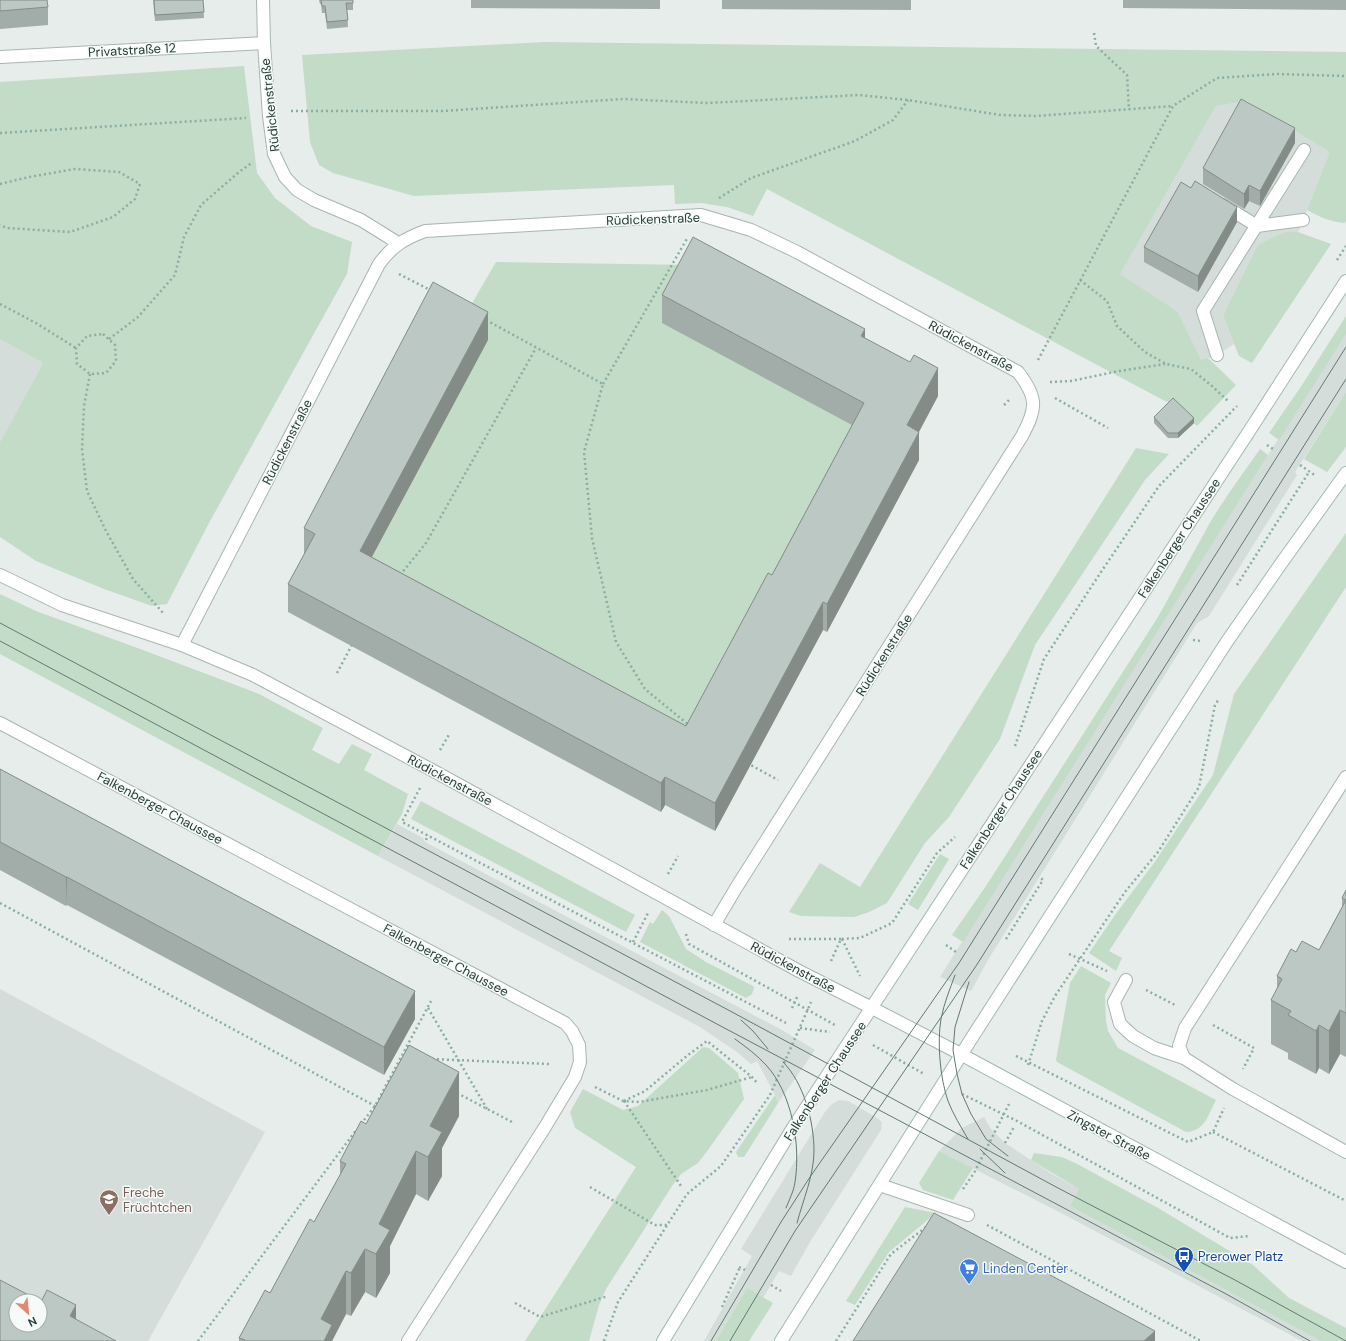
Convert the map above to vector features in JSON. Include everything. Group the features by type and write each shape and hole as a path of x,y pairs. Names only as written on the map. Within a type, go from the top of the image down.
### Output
{"street":[{"name":"Rüdickenstraße","path":"263,0 264,43 269,116 274,154 285,177 297,190 314,200 361,220 398,243"},
{"name":"Privatstraße 12","path":"0,57 264,43"},
{"path":"1217,355 1203,311 1304,150"},
{"path":"1211,198 1257,226 1303,220"},
{"name":"Rüdickenstraße","path":"182,645 379,264 386,254 398,243 410,236 425,231 701,215 751,230 797,252 1018,372 1032,392 1034,408 1030,421 1022,436 714,925"},
{"name":"Falkenberger Chaussee","path":"663,1341 731,1232 794,1126 1346,281"},
{"path":"781,1341 1226,643 1346,473"},
{"name":"Rüdickenstraße","path":"0,576 62,605 182,645 253,675 430,769 749,944 872,1008"},
{"name":"Falkenberger Chaussee","path":"0,723 565,1023 572,1031 579,1045 580,1062 575,1077 545,1127 408,1341"},
{"path":"1184,1058 1178,1046 1185,1028 1346,777"},
{"path":"1126,980 1114,1002 1120,1024 1133,1036 1154,1048 1184,1058 1233,1089 1346,1152"},
{"name":"Zingster Straße","path":"872,1008 1346,1262"},
{"path":"880,1185 968,1215"}],"path":[{"path":"1094,33 1096,46 1127,75 1129,110"},
{"path":"0,133 269,116 288,111 443,111 623,99 708,103 859,95 908,100 1000,115 1036,116 1173,106 1217,78 1277,74 1346,76"},
{"path":"692,728 645,689 616,642 592,538 584,452 603,384 701,215 716,200 751,178 855,141 893,120 908,100"},
{"path":"1038,360 1173,106"},
{"path":"109,339 138,317 174,276 184,237 201,205 239,172 260,157 274,154"},
{"path":"0,184 75,169 118,172 140,184 135,199 113,217 70,232 7,228 0,225"},
{"path":"379,264 434,293"},
{"path":"1080,280 1108,301 1117,326 1145,352 1166,364 1190,369 1228,401"},
{"path":"0,304 36,322 76,348"},
{"path":"482,318 603,384"},
{"path":"103,334 109,339 115,345 116,361 106,373 90,374 77,364 76,348 87,336 103,334"},
{"path":"398,578 426,543 536,348"},
{"path":"1026,382 1072,381 1119,371 1166,364"},
{"path":"90,374 84,406 82,449 87,491 106,531 134,579 164,615"},
{"path":"1026,382 1108,428"},
{"path":"1012,752 1044,659 1160,486 1242,401"},
{"path":"1300,466 1322,479"},
{"path":"1234,589 1309,472"},
{"path":"1193,640 1200,641 1205,635"},
{"path":"337,672 354,641"},
{"path":"1222,692 1215,705 1199,787 1158,852 1125,892 1055,996 1042,1021 1029,1063 1188,1142 1213,1132 1346,1201"},
{"path":"440,752 450,733"},
{"path":"745,762 778,781"},
{"path":"424,782 402,822 786,1023"},
{"path":"426,840 428,835"},
{"path":"749,944 776,939 860,938 892,923 937,853"},
{"path":"665,880 678,856"},
{"path":"1002,946 1043,880 1040,877"},
{"path":"0,903 375,1106"},
{"path":"676,903 689,944 944,1084 1017,1121 1230,1238 1252,1236"},
{"path":"633,942 644,922"},
{"path":"831,961 841,939"},
{"path":"841,939 861,978"},
{"path":"946,945 956,952"},
{"path":"1069,954 1126,980 1194,1014 1254,1048"},
{"path":"198,1341 375,1106 431,1001"},
{"path":"428,1007 488,1109"},
{"path":"604,1341 618,1302 687,1194 721,1166 770,1095 808,1010"},
{"path":"800,1028 824,1031"},
{"path":"623,1101 645,1091 707,1041 752,1077 758,1084"},
{"path":"401,1058 408,1058"},
{"path":"430,1059 549,1064"},
{"path":"398,1062 405,1066"},
{"path":"575,1077 623,1101 639,1102 707,1090 752,1077"},
{"path":"453,1091 512,1122"},
{"path":"623,1101 681,1186"},
{"path":"836,1341 891,1254 950,1208 974,1173 1003,1115"},
{"path":"1005,1143 1014,1127"},
{"path":"590,1187 655,1225 667,1225"},
{"path":"968,1215 1201,1341"},
{"path":"736,1264 745,1270"},
{"path":"722,1307 740,1267"},
{"path":"771,1285 781,1291"},
{"path":"515,1303 540,1318 608,1296"}],"shaded area":[{"path":"1247,101 1331,152 1298,232 1285,232 1223,316 1234,344 1217,355 1201,361 1178,312 1119,275 1216,106"},
{"path":"1346,334 1346,392 1295,472 1297,475 1209,616 1197,623 988,960 971,991 940,977 1268,455"},
{"path":"0,339 43,363 0,442"},
{"path":"397,824 423,838 425,842 782,1030 815,1050 778,1103 757,1061 751,1064 737,1052 700,1027 378,856"},
{"name":"Freche Früchtchen","path":"0,989 265,1132 148,1341 0,1341"},
{"path":"839,1100 848,1101 879,1119 882,1123 881,1130 810,1242 791,1276 779,1271 763,1298 747,1288 716,1341 704,1341 752,1256 741,1249 825,1112 832,1104"},
{"path":"984,1117 991,1129 1005,1143 1052,1174 1079,1189 1070,1206 1321,1341 1302,1341 1065,1215 939,1151 962,1128"}],"green space":[{"path":"544,42 1346,52 1346,221 1345,223 1330,220 1307,210 1330,152 1247,101 1216,106 1120,274 1178,312 1201,360 1208,358 1236,385 1197,426 1173,403 1165,401 767,189 753,216 727,207 701,203 675,204 674,185 414,196 333,173 319,165 310,142 302,55"},
{"path":"244,66 257,173 275,198 311,226 352,242 347,274 209,523 167,604 152,606 104,589 36,561 0,537 0,442 43,363 0,339 0,82"},
{"path":"1285,232 1298,232 1331,244 1252,363 1239,356 1223,316 1258,245"},
{"path":"496,262 693,265 862,417 704,754 357,585 488,340 460,324"},
{"path":"1346,316 1346,334 1279,440 1269,433"},
{"path":"1346,392 1346,447 1327,472 1304,459"},
{"path":"1136,448 1169,454 1145,480 1035,645 1000,739 949,817 925,843 887,903 869,912 854,917 801,916 789,912 820,863 860,887"},
{"path":"1260,449 1268,455 963,942 952,935 986,886 1158,617 1212,519"},
{"path":"1346,533 1346,587 1109,951 1122,958 1116,971 1089,953 1154,863 1213,775 1234,694"},
{"path":"0,594 36,611 259,694 323,728 312,750 339,764 352,744 372,754 364,770 408,794 402,814 378,856 0,654"},
{"path":"421,801 635,915 626,932 411,819"},
{"path":"940,854 949,859 918,910 908,904"},
{"path":"662,910 669,916 686,949 706,962 753,986 754,988 752,994 746,998 640,942 650,922 653,924"},
{"path":"1081,966 1111,983 1105,995 1106,1021 1108,1031 1118,1048 1216,1100 1205,1121 1198,1129 1186,1132 1057,1062 1056,1060 1070,983"},
{"path":"703,1047 709,1048 738,1073 744,1099 698,1163 681,1174 672,1186 606,1289 599,1305 589,1341 525,1341 636,1167 575,1128 570,1112 583,1089 623,1110 638,1106"},
{"path":"775,1095 778,1103 744,1157 738,1157 736,1152"},
{"path":"939,1151 973,1168 953,1200 923,1190 919,1183"},
{"path":"1034,1153 1062,1157 1079,1165 1158,1208 1253,1265 1289,1298 1346,1328 1346,1341 1321,1341 1070,1206 1079,1189 1031,1160"},
{"path":"905,1207 936,1213 889,1252 855,1305 846,1301"},
{"path":"747,1288 773,1303 749,1341 716,1341"}],"building":[{"path":"0,0 47,0 48,7 0,11"},
{"path":"154,0 203,0 204,12 155,15"},
{"path":"321,0 353,0 353,3 346,3 348,20 327,22 325,6 322,6"},
{"path":"1241,99 1295,128 1260,191 1249,185 1244,194 1203,168"},
{"path":"1195,181 1237,207 1198,276 1144,247 1181,182 1191,188"},
{"path":"693,237 865,329 861,336 910,362 914,355 938,368 907,425 919,432 827,604 823,602 715,803 665,777 661,783 288,584 315,534 304,528 433,282 488,312 360,551 686,726 768,573 772,575 864,403 662,295"},
{"path":"1173,398 1194,418 1178,433 1168,433 1154,417"},
{"path":"0,769 415,991 384,1047 0,842"},
{"path":"1346,890 1346,900 1342,898"},
{"path":"1346,900 1346,1013 1340,1010 1329,1031 1319,1025 1316,1031 1288,1015 1291,1011 1271,1000 1282,979 1277,976 1291,949 1296,952 1302,941 1319,950"},
{"path":"409,1045 459,1072 430,1126 442,1132 428,1157 416,1151 379,1224 390,1230 376,1254 365,1249 351,1273 346,1271 321,1319 332,1325 324,1341 244,1341 245,1340 239,1338 265,1290 270,1293 310,1219 314,1222 346,1164 340,1161 361,1121 366,1124"},
{"name":"Linden Center","path":"934,1213 1155,1331 1144,1341 853,1341"},
{"path":"0,1280 25,1293 8,1293 8,1333 48,1333 48,1293 46,1293 47,1290 76,1305 70,1316 116,1341 0,1341"}],"tram line":[{"path":"711,1341 781,1222 810,1177 959,963 1346,347"},
{"path":"730,1341 795,1231 976,966 1346,379"},
{"path":"0,623 732,1012 1058,1188 1235,1280 1346,1341"},
{"path":"0,641 1228,1295 1310,1341"},
{"path":"955,975 945,1002 941,1019 939,1038 940,1060 943,1082 948,1101 968,1139"},
{"path":"969,982 955,1027 953,1050 957,1074 962,1094 971,1114 986,1139 1008,1156"},
{"path":"741,1020 753,1031 768,1049"},
{"path":"735,1039 755,1054 766,1065 775,1077 788,1105 795,1136 797,1167 794,1189 786,1208"},
{"path":"783,1062 797,1081 802,1092 810,1116 814,1140 814,1160 808,1187 797,1223"},
{"path":"980,1149 1005,1173"}],"place":[{"name":"Freche Früchtchen","path":"109,1216"},
{"name":"Prerower Platz","path":"1184,1273"},
{"name":"Linden Center","path":"969,1285"}]}
